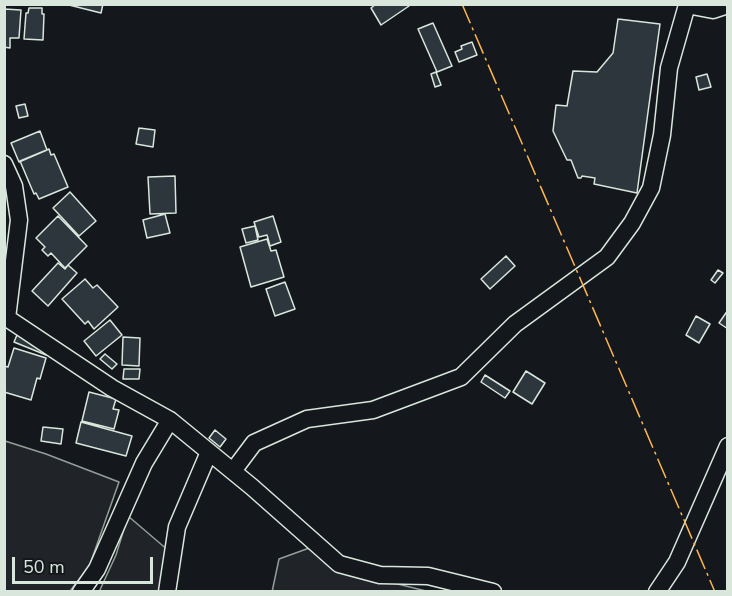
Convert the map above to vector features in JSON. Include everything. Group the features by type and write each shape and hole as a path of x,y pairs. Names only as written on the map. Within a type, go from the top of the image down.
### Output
{"street":[{"path":"233,471 254,443 307,419 372,410 461,377 515,324 607,256 632,223 651,188 662,135 669,68 687,4 713,10 728,6"},
{"path":"4,164 14,186 19,220 6,318 112,388 170,420 233,471 339,564 380,575 428,576 493,591"},
{"path":"81,591 97,569 144,463 170,420"},
{"path":"657,591 677,562 728,446"},
{"path":"168,591 177,527 209,452"}],"shaded area":[{"path":"5,441 119,482 89,567 70,591 5,592"},
{"path":"128,516 169,551 159,592 99,592 116,555"},
{"path":"312,547 337,569 426,591 272,592 279,559"}],"building":[{"path":"65,4 103,4 101,13"},
{"path":"376,4 408,4 409,6 381,25 371,8"},
{"path":"29,8 42,8 42,14 44,14 43,40 24,39 26,13"},
{"path":"4,9 21,10 19,38 10,38 10,48 4,47"},
{"path":"618,19 660,24 637,193 594,184 595,178 582,176 578,178 571,160 567,160 553,131 556,105 567,106 573,71 597,72 613,53"},
{"path":"433,23 452,66 437,72 418,29"},
{"path":"472,42 477,55 459,62 455,52 462,49 461,46"},
{"path":"436,72 441,85 435,87 431,74"},
{"path":"707,74 711,87 699,90 696,77"},
{"path":"25,104 28,116 19,118 16,106"},
{"path":"139,128 155,130 153,147 136,144"},
{"path":"40,131 47,150 19,162 11,143"},
{"path":"49,149 51,155 54,154 68,187 39,199 36,193 34,194 20,161"},
{"path":"175,176 176,213 150,214 148,177"},
{"path":"70,192 96,221 79,236 53,208"},
{"path":"165,214 170,233 147,238 143,220"},
{"path":"58,216 87,246 65,268 51,253 48,256 42,250 45,247 36,238"},
{"path":"273,216 281,242 270,246 267,235 259,237 254,222"},
{"path":"255,226 258,240 246,243 242,229"},
{"path":"267,239 271,251 276,250 284,277 251,287 240,247"},
{"path":"506,256 515,266 490,289 481,279"},
{"path":"58,263 65,269 68,265 77,273 48,306 32,291"},
{"path":"718,270 723,273 715,283 711,280"},
{"path":"85,279 93,288 97,285 118,307 94,329 88,321 85,324 62,299"},
{"path":"285,282 295,309 275,316 266,289"},
{"path":"728,310 728,329 719,323"},
{"path":"696,316 710,324 699,343 686,335"},
{"path":"110,320 122,335 96,356 84,341"},
{"path":"20,328 51,344 46,355 14,342"},
{"path":"123,337 140,338 139,366 122,365"},
{"path":"14,348 46,358 31,400 4,392 4,366 8,367"},
{"path":"105,354 117,364 112,369 100,359"},
{"path":"124,369 140,369 139,379 123,379"},
{"path":"526,371 545,383 532,404 513,392"},
{"path":"485,375 510,391 505,398 481,382"},
{"path":"89,392 116,399 113,409 119,410 114,429 82,421"},
{"path":"81,422 132,436 126,456 76,443"},
{"path":"43,427 63,429 61,444 41,441"},
{"path":"215,430 226,439 220,447 209,438"}],"power":[{"path":"462,4 715,592"}]}
